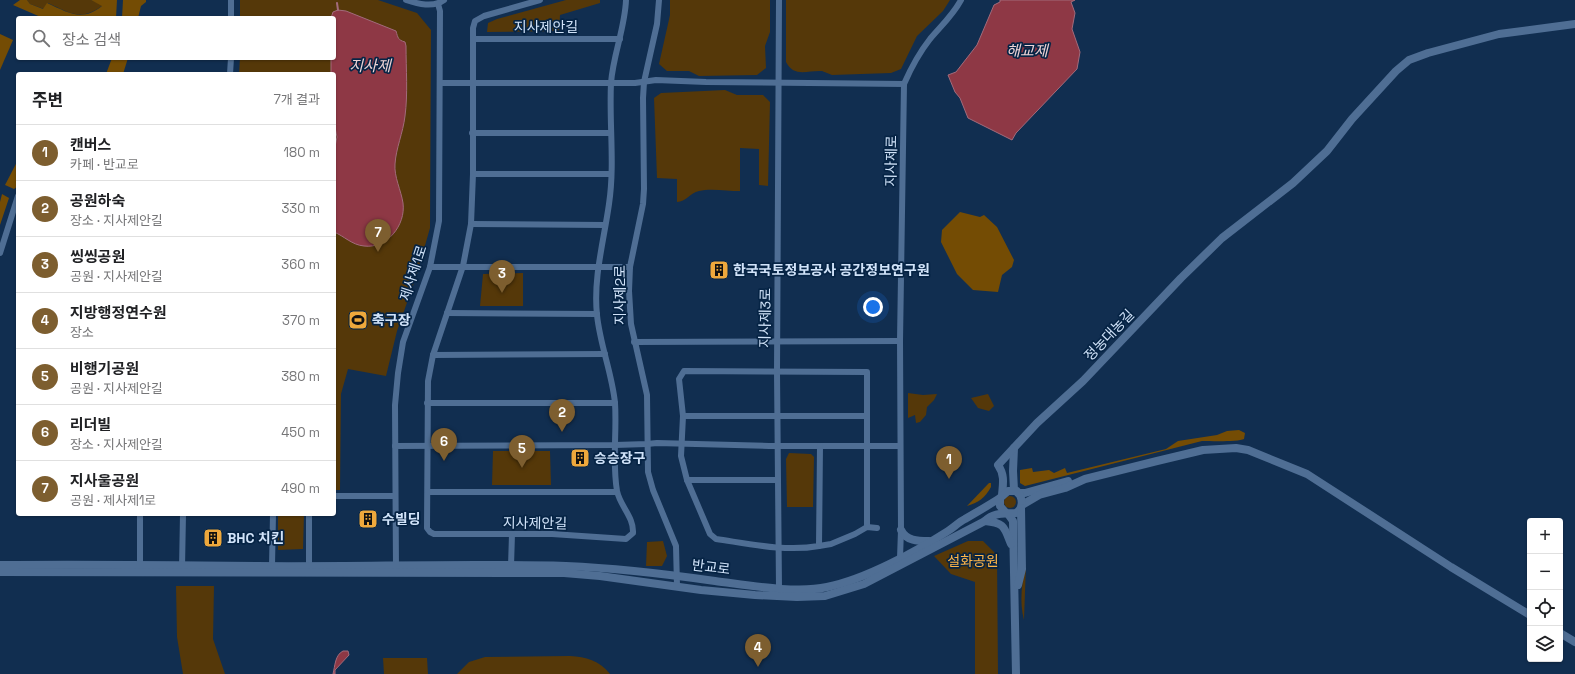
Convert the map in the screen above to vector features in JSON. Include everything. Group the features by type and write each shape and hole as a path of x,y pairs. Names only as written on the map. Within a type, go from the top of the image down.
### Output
{"street":[{"path":"231,0 231,16"},
{"path":"406,0 416,4 438,4 444,0"},
{"name":"지사제안길","path":"540,0 532,1 484,16 475,21 473,28 473,174 471,224 463,266 433,355 428,381 427,528 434,534 552,534 626,539 634,532 634,525 617,492 615,403 610,372 597,314 599,266 610,203 611,82 626,13 626,0"},
{"name":"지사제2로","path":"659,0 657,24 644,82 644,189 643,204 630,267 630,324 647,395 648,472 653,490 676,546 677,586"},
{"name":"지사제3로","path":"779,0 777,341 779,588"},
{"name":"지사제로","path":"900,558 900,341 904,84 915,59 957,8 961,0"},
{"name":"제사제1로","path":"396,569 395,406 398,373 403,342 430,267 437,237 440,207 440,11 438,4"},
{"name":"정농대농길","path":"1000,462 1037,423 1083,381 1181,278 1222,238 1293,183 1321,156 1352,119 1396,71 1409,60 1428,53 1499,34 1575,24"},
{"name":"지사제안길","path":"473,39 620,39"},
{"path":"230,72 231,60"},
{"path":"440,83 644,82 656,80 695,82 904,84"},
{"path":"472,133 610,133"},
{"path":"473,174 611,174"},
{"path":"0,253 16,202"},
{"path":"471,224 605,225"},
{"path":"430,267 630,267"},
{"path":"447,313 597,314"},
{"path":"634,342 900,341"},
{"path":"433,355 605,354"},
{"path":"867,527 867,372 684,371 679,379 683,416 681,456 687,480 710,534 716,539 778,547 809,548 831,544 855,534 867,527 876,528"},
{"path":"428,403 615,403"},
{"path":"683,416 866,416"},
{"path":"395,446 615,445 657,443 778,446 900,446"},
{"path":"819,546 820,446"},
{"path":"1014,448 1013,470 1016,492 1022,498 1022,569 1016,594"},
{"path":"1007,513 1016,513 1021,507 1035,497 1065,488 1085,479 1203,450 1236,448 1248,450 1307,474 1451,567 1527,613"},
{"path":"1000,462 1013,470"},
{"path":"1000,462 1003,476 1000,506 1013,521 1016,594 1016,674"},
{"path":"1001,497 1008,491 1025,493 1080,478 1085,479"},
{"path":"687,480 778,480"},
{"path":"428,492 617,492"},
{"path":"336,496 395,496"},
{"name":"반교로","path":"396,569 511,566 601,568 779,588 826,587 865,575 900,558 930,542 1001,497"},
{"name":"반교로","path":"396,569 564,573 600,576 701,590 798,598 825,596 864,584 985,521 989,516 1007,513"},
{"path":"140,516 140,564"},
{"path":"182,568 183,516"},
{"path":"272,566 273,516"},
{"path":"309,516 309,566"},
{"path":"985,521 1002,525 1006,530 1014,550"},
{"path":"901,530 908,538 916,541 930,542"},
{"path":"511,566 512,534"},
{"path":"0,566 140,564 182,568 396,569"},
{"path":"0,572 272,566 396,569"},
{"path":"1563,635 1575,642"}],"green space":[{"path":"27,0 91,0 103,5 88,13 76,14 69,13 48,3 44,9 30,4"},
{"path":"240,0 378,0 417,13 431,30 430,228 416,277 397,331 386,376 348,369 341,394 340,490 336,490 336,72 239,72 240,60 336,60 336,16 240,16"},
{"path":"566,0 600,0 600,3 560,15 559,31 487,32 488,23 497,19"},
{"path":"670,0 770,0 770,32 765,46 766,68 757,75 699,76 689,71 667,71 659,64 670,15"},
{"path":"786,0 950,0 943,11 917,36 901,69 891,73 832,75 822,71 797,72 789,67 786,62"},
{"path":"725,90 737,95 763,95 770,102 768,186 759,185 759,149 740,148 740,191 703,190 696,192 683,201 677,202 677,179 657,178 654,98 661,93"},
{"path":"523,273 523,306 480,306 483,274"},
{"path":"908,393 923,395 937,394 934,400 927,407 926,415 920,422 916,423 915,415 908,418"},
{"path":"988,394 994,406 989,411 978,408 971,398"},
{"path":"493,451 550,451 551,485 492,485"},
{"path":"789,453 811,454 814,457 813,507 787,507 786,459"},
{"path":"1012,496 1015,497 1015,507 1008,508 1005,507 1004,500 1005,497"},
{"path":"278,516 304,516 303,549 278,550"},
{"path":"663,541 667,556 662,566 646,566 647,542"},
{"name":"설화공원","path":"968,541 983,541 997,555 998,674 975,674 975,582 951,574 934,556"},
{"path":"1026,564 1024,620 1022,613 1022,592"},
{"path":"176,586 214,586 213,639 225,674 183,674 177,637"},
{"path":"485,657 581,657 597,662 610,674 457,674 469,662"},
{"path":"383,658 427,658 428,674 384,674"}],"shaded area":[{"path":"20,0 27,0 30,4 43,9 47,3 69,13 82,15 95,11 102,6 91,0 117,0 116,16 38,16 13,5"},
{"path":"123,0 146,0 146,2 141,6 138,16 122,16"},
{"path":"0,34 13,40 0,70"},
{"path":"111,60 127,60 124,72 107,72"},
{"path":"16,164 16,188 14,189 5,185"},
{"path":"2,194 9,198 0,225 0,202"},
{"path":"960,212 980,217 984,215 997,227 1014,260 1012,267 1002,275 998,292 973,290 957,274 941,242 942,230"},
{"path":"1239,430 1245,433 1244,439 1231,441 1202,441 1025,486 1020,483 1020,470 1032,468 1033,472 1049,470 1054,473 1065,468 1067,473 1166,449 1178,441"},
{"path":"989,483 991,483 991,487 984,497 967,506"}],"water":[{"name":"해교제","path":"1000,0 1075,0 1071,2 1075,13 1072,29 1080,52 1077,69 1016,133 1012,140 968,118 948,75 956,72 977,45 994,5 1000,2"},
{"name":"지사제","path":"338,10 346,11 396,31 399,38 405,42 406,46 406,108 395,164 403,203 403,211 398,227 393,234 380,244 372,246 356,244 336,233 336,72 331,72 331,60 336,60 336,16 332,16 333,12"},
{"path":"343,651 348,651 349,655 335,670 335,674 333,674 338,655"}],"waterway":[{"path":"337,3 338,10"}],"place":[{"name":"지사울공원","path":"378,252"},
{"name":"한국국토정보공사 공간정보연구원","path":"719,270"},
{"name":"씽씽공원","path":"502,293"},
{"name":"축구장","path":"358,320"},
{"name":"공원하숙","path":"562,432"},
{"name":"승승장구","path":"580,458"},
{"name":"리더빌","path":"444,461"},
{"name":"비행기공원","path":"522,468"},
{"name":"캔버스","path":"949,479"},
{"name":"수빌딩","path":"368,519"},
{"name":"BHC 치킨","path":"213,538"},
{"name":"지방행정연수원","path":"758,667"}]}
